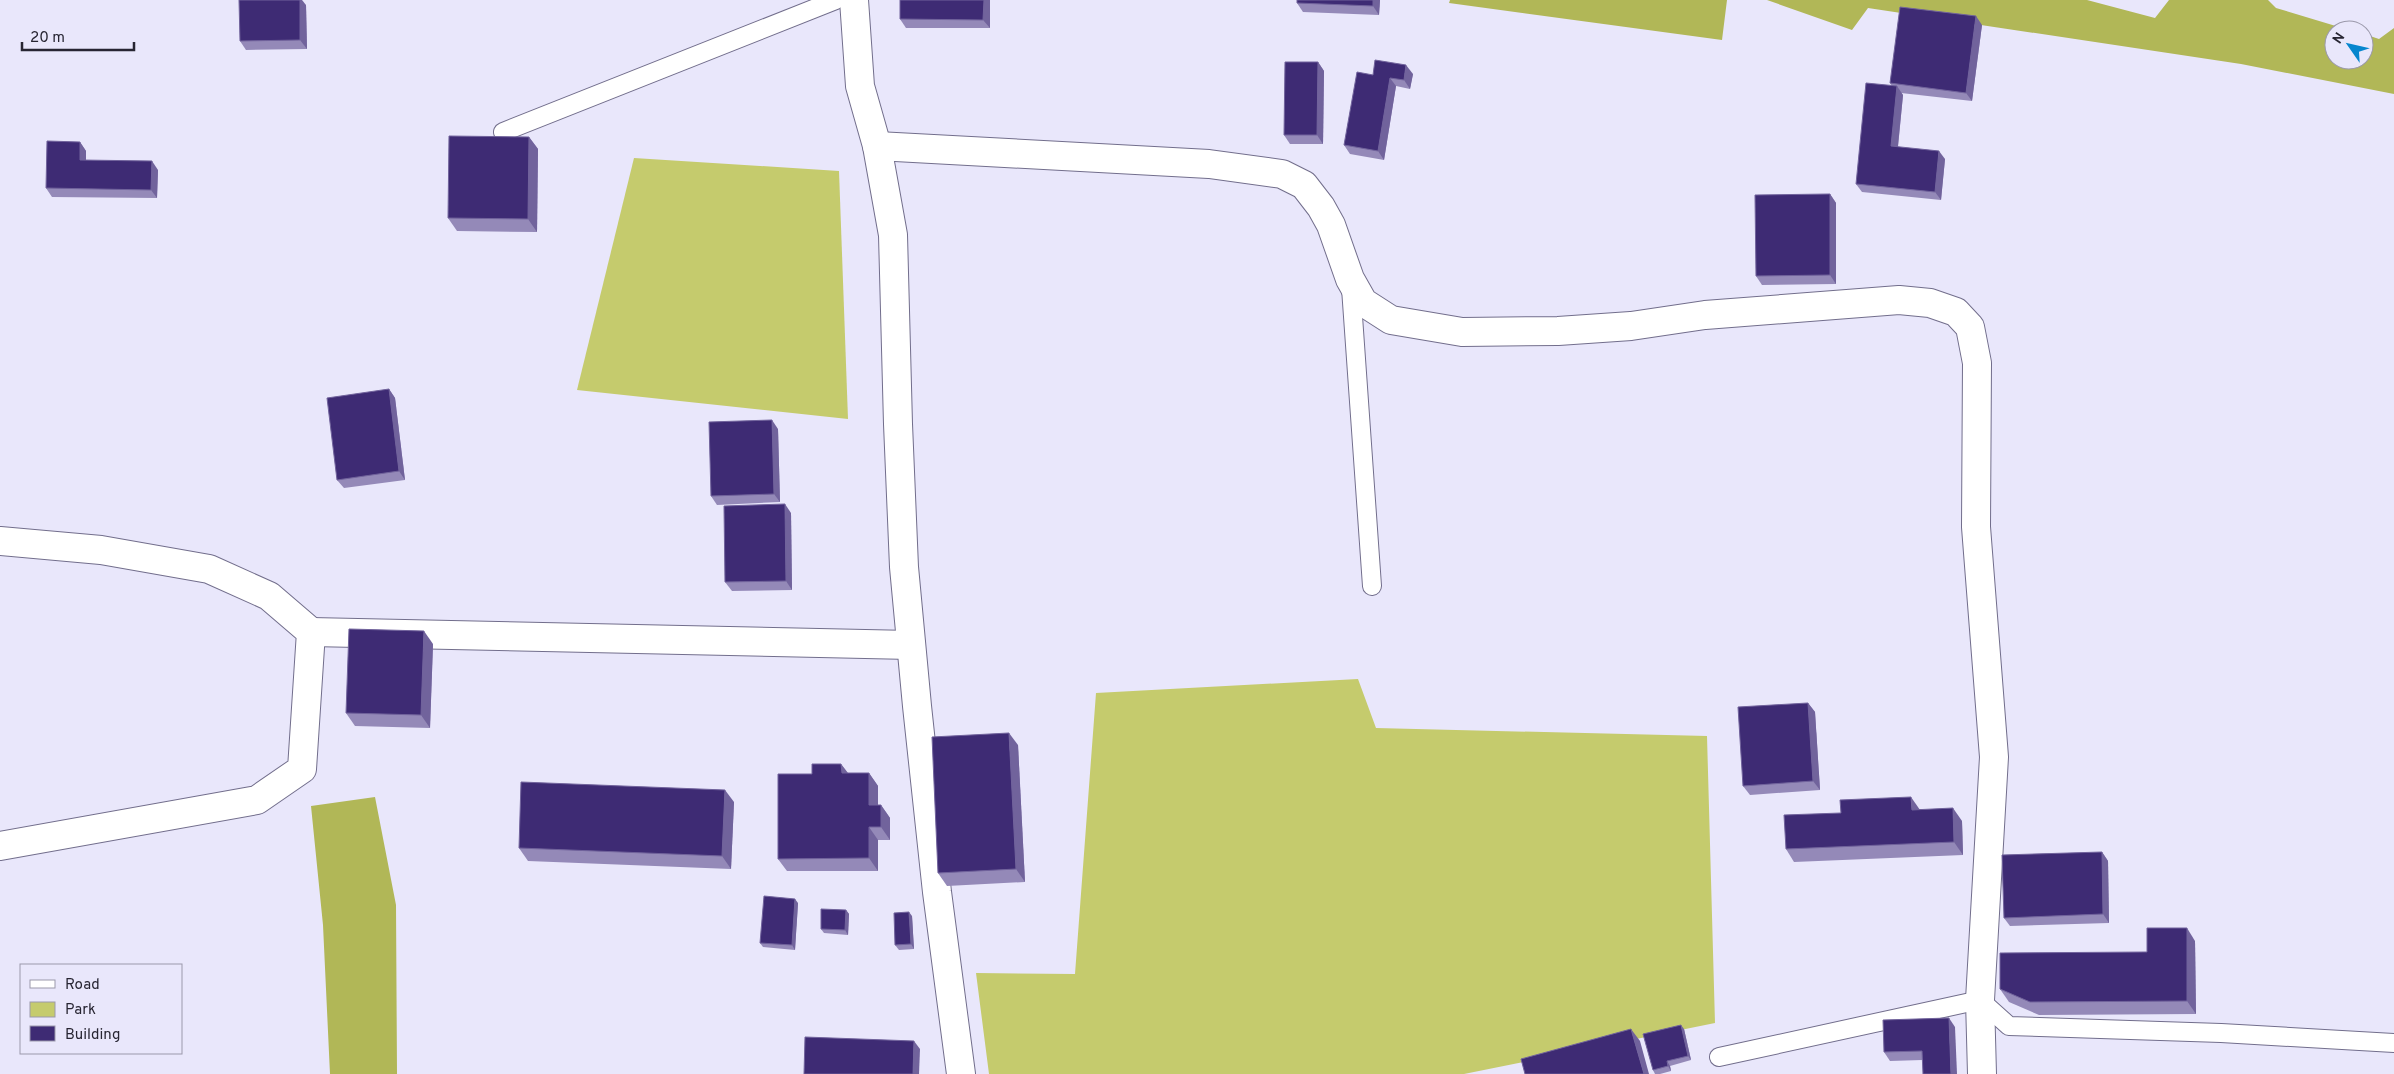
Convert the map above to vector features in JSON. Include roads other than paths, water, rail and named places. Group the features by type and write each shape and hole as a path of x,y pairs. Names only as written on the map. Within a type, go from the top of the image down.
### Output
{"street":[{"path":"854,0 860,86 877,146 893,235 898,433 904,567 937,892 961,1074"},
{"path":"877,146 1209,164 1282,174 1304,185 1321,207 1331,225 1350,279 1363,302 1391,320 1462,332 1558,331 1631,326 1705,315 1899,300 1930,303 1956,312 1970,327 1977,363 1976,527 1994,757 1980,1000 1982,1074"},
{"path":"0,541 101,550 209,569 268,596 311,632 911,645"},
{"path":"0,846 257,800 302,770 311,632"}],"lane":[{"path":"503,132 836,0"},
{"path":"1350,279 1372,586"},
{"path":"1719,1057 1980,1000 2009,1026 2394,1042"}]}
